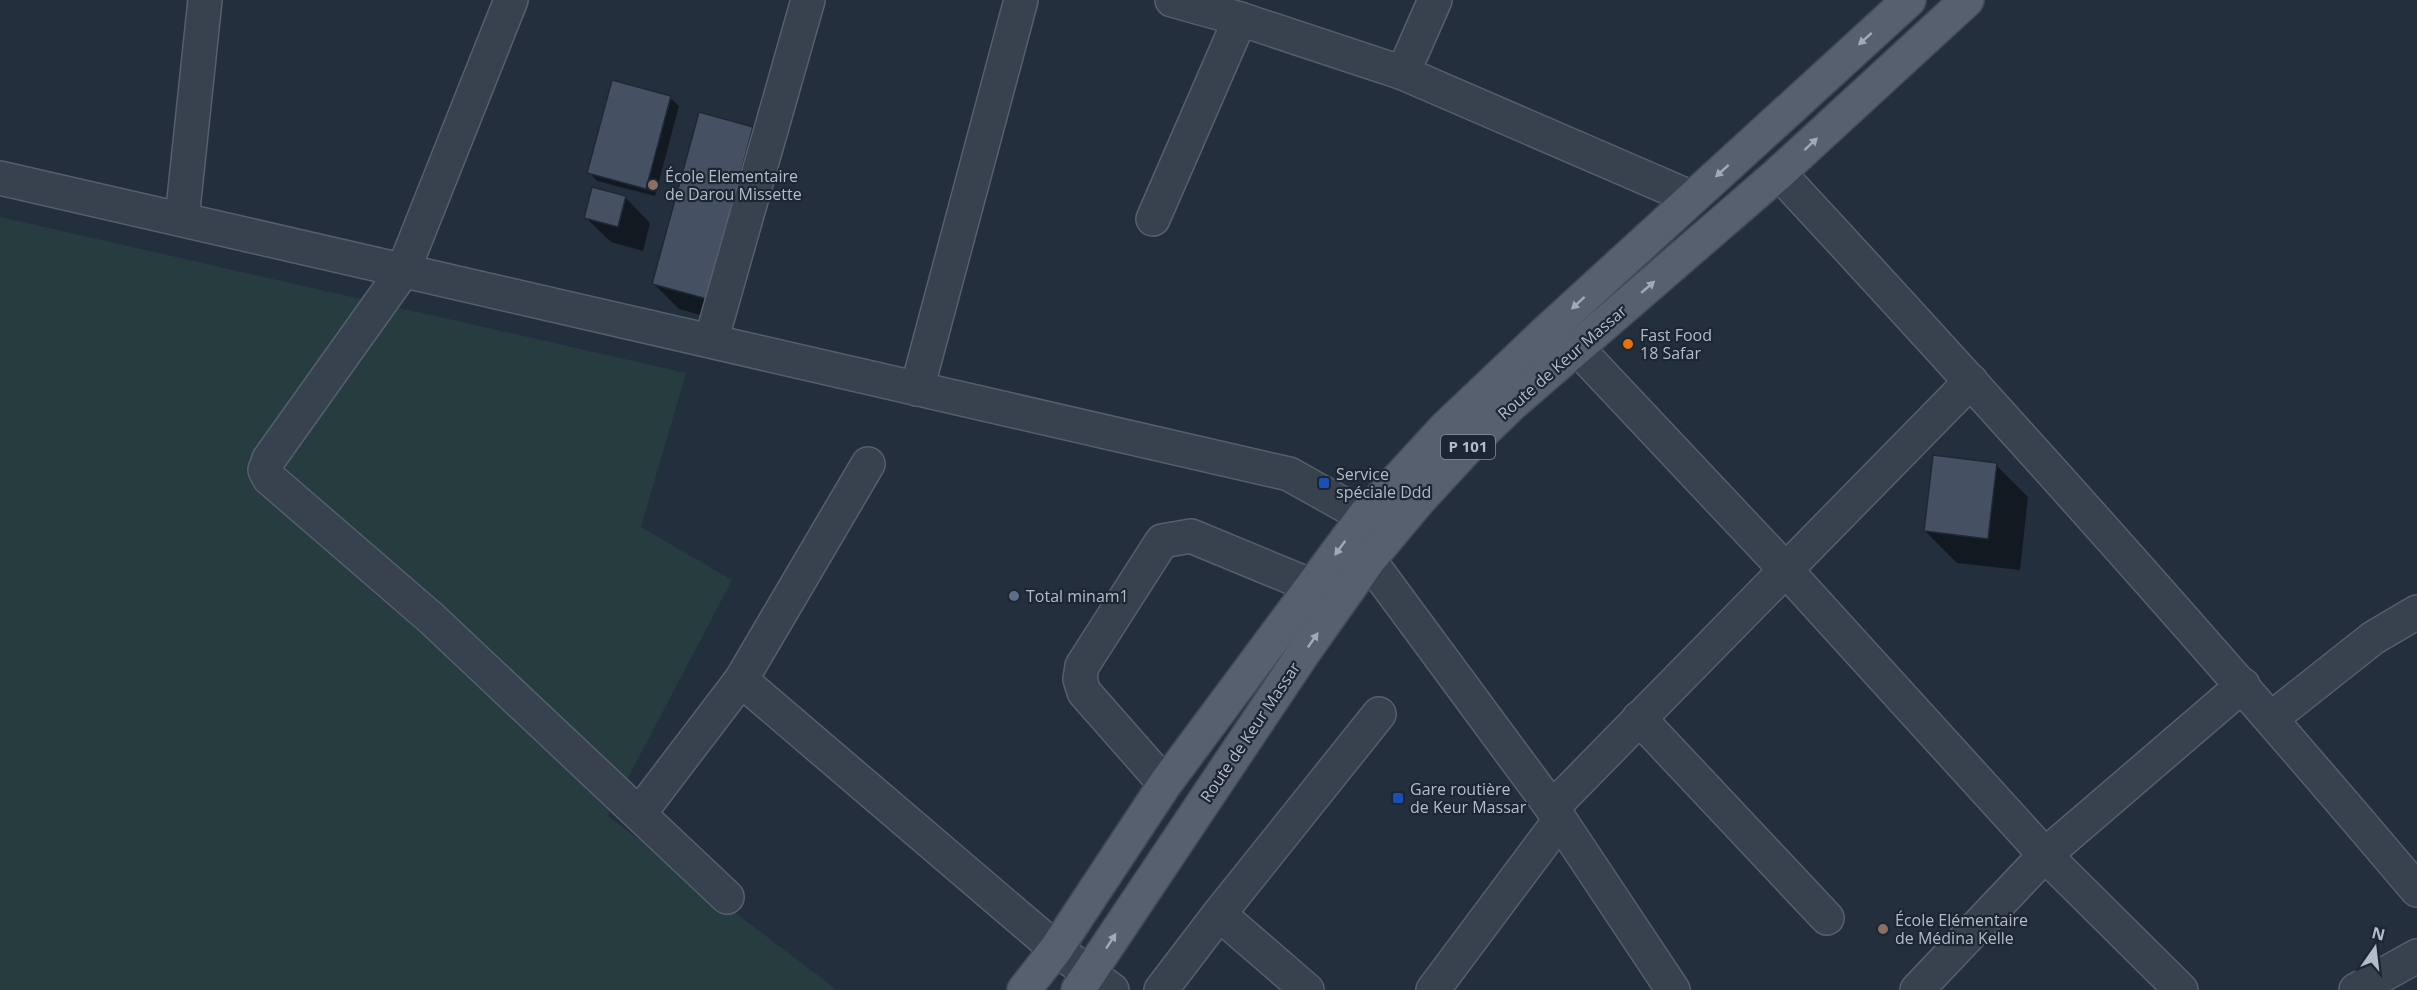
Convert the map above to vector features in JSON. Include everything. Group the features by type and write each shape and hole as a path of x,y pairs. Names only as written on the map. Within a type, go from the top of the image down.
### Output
{"main road":[{"name":"Route de Keur Massar","path":"1024,990 1056,948 1165,784 1364,516 1446,427 1909,0"},
{"name":"Route de Keur Massar","path":"1093,985 1207,795 1369,560 1421,498 1512,404 1779,173 1967,0"}],"street":[{"path":"182,219 205,0"},
{"path":"511,0 403,270 269,459 265,470 269,478 431,618 727,897"},
{"path":"711,341 808,0"},
{"path":"917,389 1021,0"},
{"path":"1172,0 1240,19 1403,73 1692,198"},
{"path":"1403,73 1435,0"},
{"path":"1153,219 1240,19"},
{"path":"1779,173 1971,381 2272,718 2417,890"},
{"path":"0,178 1289,474 1364,516"},
{"path":"1577,348 1785,569 2045,855 2181,990"},
{"path":"1433,990 1556,814 1639,718 1971,381"},
{"path":"639,814 741,680 868,464"},
{"path":"1165,784 1084,692 1080,679 1082,666 1162,540 1191,536 1312,586"},
{"path":"1369,560 1556,814 1672,990"},
{"path":"2272,718 2373,638 2417,612"},
{"path":"741,680 1056,948 1093,985"},
{"path":"1917,990 2045,855 2243,686"},
{"path":"1161,990 1379,714"},
{"path":"1639,718 1827,918"},
{"path":"1219,914 1307,990"},
{"path":"2356,990 2417,956"}],"green space":[{"path":"0,217 686,373 641,527 732,580 608,816 837,990 0,990"}],"building":[{"path":"612,80 671,96 646,189 587,173"},
{"path":"699,112 753,127 707,299 652,284"},
{"path":"592,187 626,196 618,227 584,218"},
{"path":"1933,455 1997,463 1988,539 1924,531"}],"place":[{"name":"École Elementaire de Darou Missette","path":"653,185"},
{"name":"Fast Food 18 Safar","path":"1628,344"},
{"name":"Service spéciale Ddd","path":"1324,483"},
{"name":"Total minam1","path":"1014,596"},
{"name":"Gare routière de Keur Massar","path":"1398,798"},
{"name":"École Elémentaire de Médina Kelle","path":"1883,929"}]}
